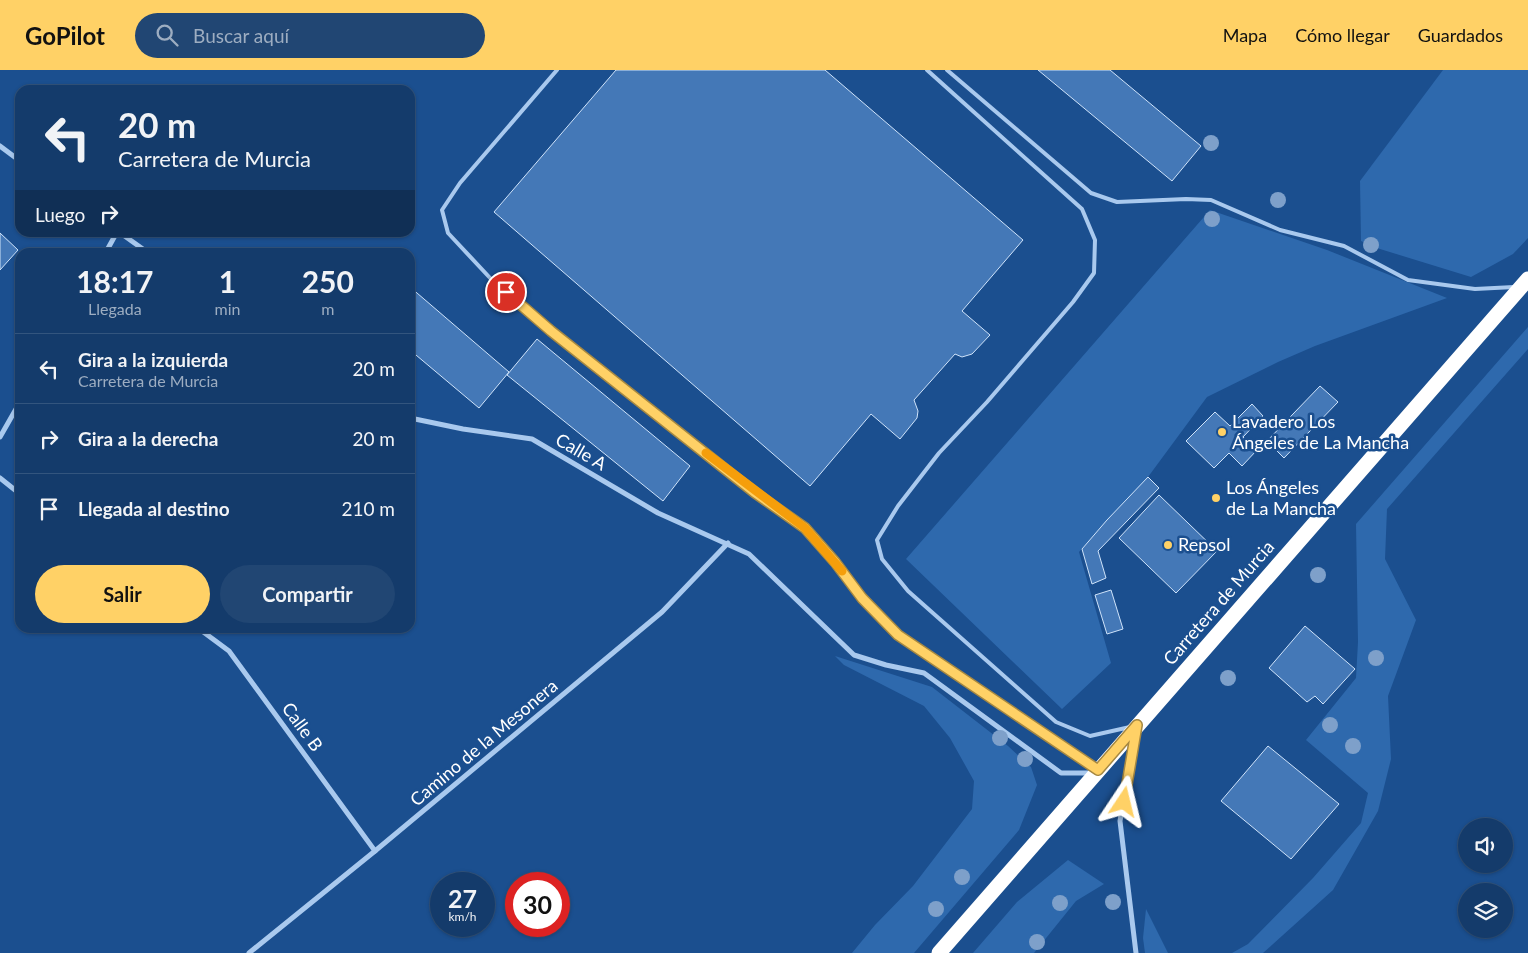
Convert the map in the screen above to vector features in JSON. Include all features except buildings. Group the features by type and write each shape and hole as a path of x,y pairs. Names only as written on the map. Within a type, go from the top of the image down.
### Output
{"highway":[{"name":"Carretera de Murcia","path":"939,953 1525,283"}],"street":[{"path":"0,146 15,157"},
{"path":"108,248 115,237"},
{"path":"125,237 141,248"},
{"path":"0,437 15,411"},
{"name":"Calle A","path":"415,419 463,429 532,438 658,513 749,554 854,655 886,665 924,673 1060,773 1097,771"},
{"path":"0,478 15,490"},
{"name":"Camino de la Mesonera","path":"249,953 375,851 662,612 728,543"},
{"name":"Calle B","path":"205,633 229,651 375,851"},
{"path":"1136,953 1120,821 1137,725"}],"lane":[{"path":"557,70 460,183 442,210 448,233 491,279 551,331 746,486 805,528 835,562 862,598 898,635 1097,771"},
{"path":"927,70 1082,209 1096,240 1094,273 1073,302 987,402 939,453 898,506 877,540 882,559 908,591 1056,722 1090,736 1137,725"},
{"path":"947,70 1091,192 1100,196 1117,202 1186,199 1211,200 1280,230 1344,246 1408,280 1475,289 1525,283"}],"shaded area":[{"path":"1443,70 1528,70 1528,238 1513,254 1471,277 1380,249 1361,241 1360,181"},
{"path":"1210,210 1327,250 1447,298 1315,346 1207,397 1148,477 1079,552 1111,663 1062,709 906,559"},
{"path":"1528,327 1528,349 1387,509 1385,559 1416,620 1388,696 1391,759 1378,811 1333,890 1263,953 1232,953 1248,944 1313,878 1361,823 1368,793 1306,740 1356,678 1358,642 1356,524"},
{"path":"835,656 932,687 1008,746 1031,767 1037,785 1019,830 914,953 852,953 875,925 913,886 972,809 974,781 950,738 924,706 844,665"},
{"path":"1068,860 1104,884 1076,901 1034,953 973,953 1017,902"},
{"path":"1146,909 1168,953 1145,953 1143,938"}],"slow traffic":[{"path":"706,453 754,492 805,528 842,571"}],"place":[{"name":"Lavadero Los Ángeles de La Mancha","path":"1222,432"},
{"name":"Los Ángeles de La Mancha","path":"1216,498"},
{"name":"Repsol","path":"1168,545"}],"route":[{"path":"506,292 551,331 754,492 805,528 835,562 862,598 898,635 1098,770 1137,725 1124,802"}]}
